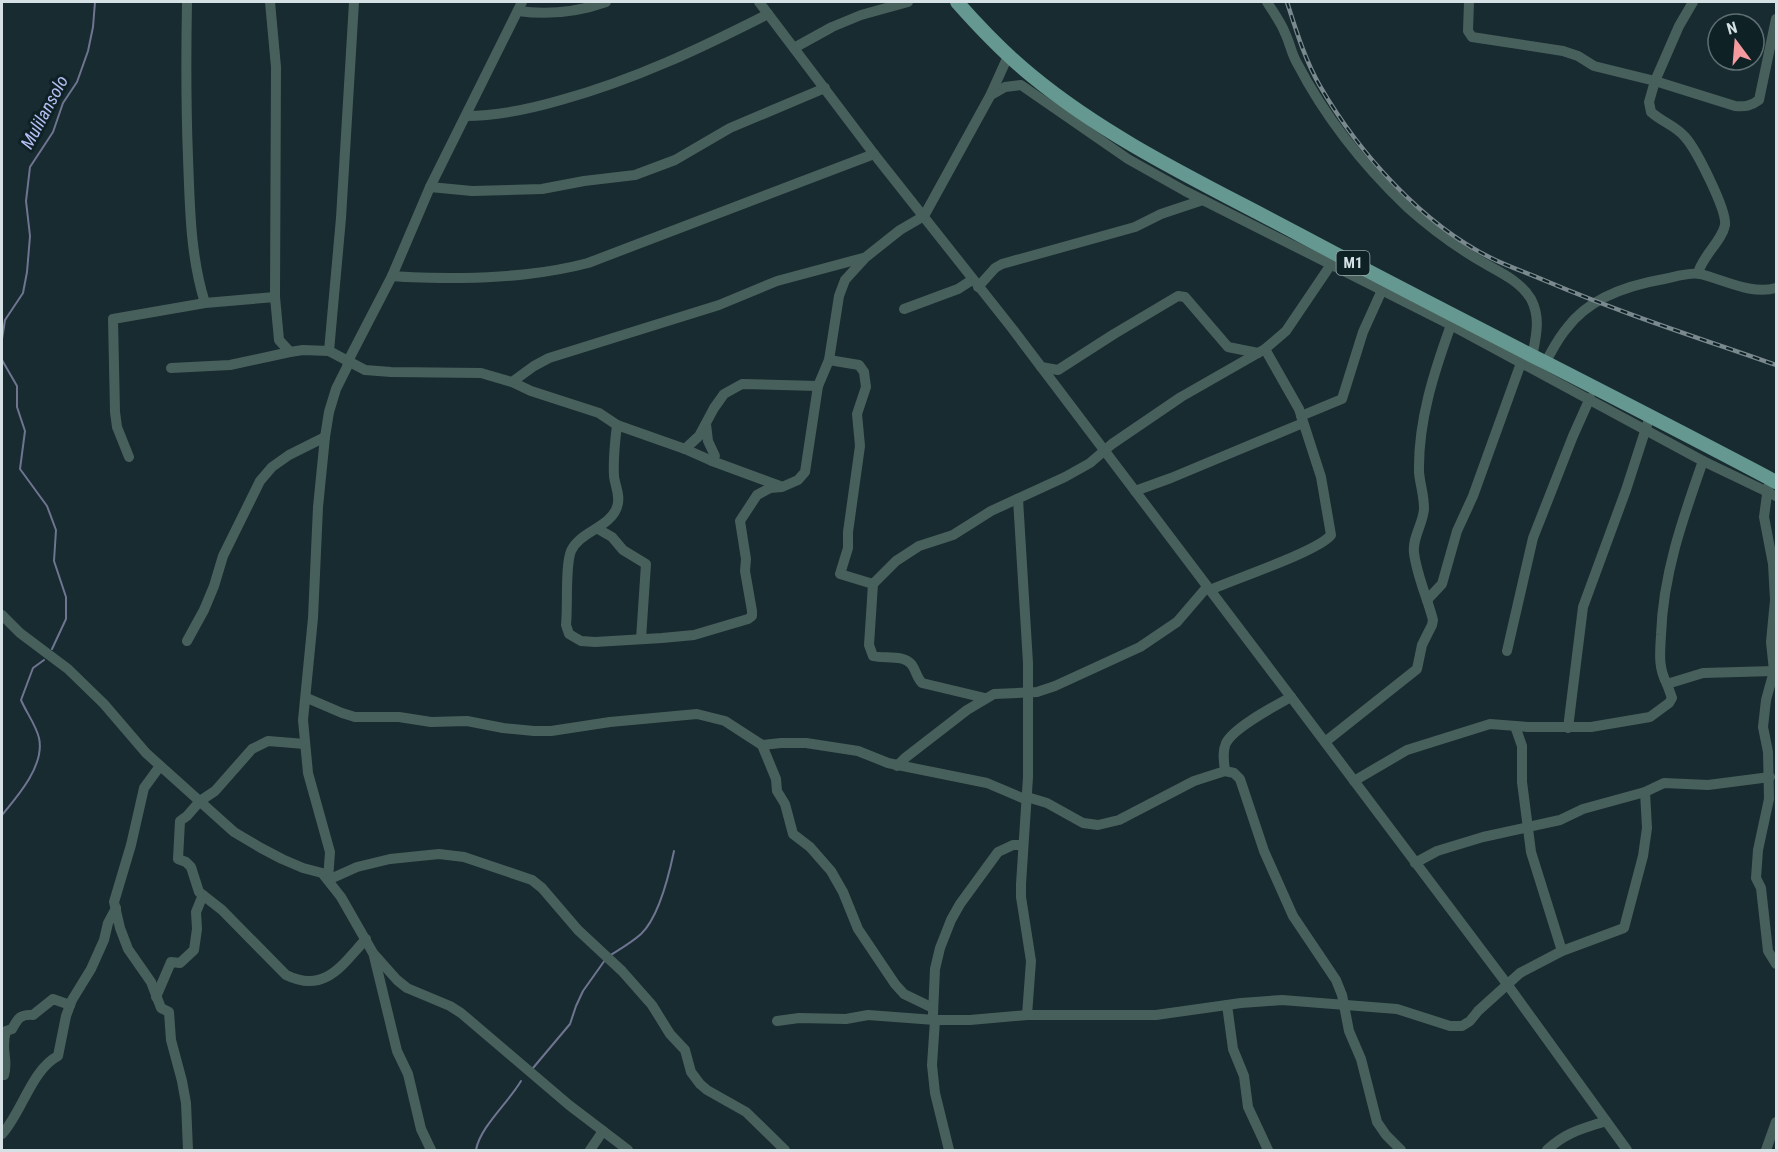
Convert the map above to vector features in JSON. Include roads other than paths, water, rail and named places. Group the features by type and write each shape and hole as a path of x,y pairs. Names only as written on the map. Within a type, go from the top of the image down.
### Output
{"main road":[{"name":"M1","path":"960,2 1030,75 1113,133 1334,260 1527,360 1545,363 1648,422 1773,487"}],"street":[{"path":"187,2 186,100 191,240 197,277 205,303"},
{"path":"270,2 276,67 275,297 279,340 290,352"},
{"path":"329,351 354,2"},
{"path":"328,879 330,852 308,773 303,720 307,698 318,507 329,412 336,389 392,276 430,187 520,6 540,13 570,11 606,2"},
{"path":"759,2 874,154 1041,367 1291,697 1507,984 1627,1150"},
{"path":"794,48 832,27 861,15 908,2"},
{"path":"1267,2 1286,34 1298,65 1334,123 1362,160 1409,208 1442,236 1510,278 1527,294 1538,320 1527,360 1457,531 1442,584 1427,600"},
{"path":"1468,2 1468,31 1472,37 1563,51 1578,56 1594,66 1655,81 1740,107 1753,105 1759,100 1776,19"},
{"path":"1693,2 1678,26 1655,81 1649,102 1652,112 1680,132 1693,146 1724,214 1725,227 1703,258 1698,273"},
{"path":"466,116 514,112 588,93 686,55 768,14"},
{"path":"617,425 614,477 619,500 617,509 598,529 581,540 571,551 568,565 567,624 569,634 580,641 595,642 694,635 738,623 752,616 740,521 757,495 798,480 805,472 818,386 829,360 842,287 849,275 866,257 900,230 924,216 990,96 1009,54"},
{"path":"990,96 1005,87 1021,85 1128,159 1203,200 1334,260 1382,290 1527,360 1590,398 1648,422 1703,461 1773,487 1764,517 1773,564 1774,671 1773,688 1766,700 1762,727 1772,784 1758,850 1756,878 1761,888 1768,951 1776,964"},
{"path":"430,187 472,191 542,189 635,175 668,163 718,134 750,119 825,88"},
{"path":"392,276 507,277 562,270 588,263 874,154"},
{"path":"904,309 975,283 1002,264 1136,227 1161,214 1203,200"},
{"path":"512,382 549,358 719,305 777,281 866,257"},
{"path":"985,698 922,683 907,661 895,657 873,656 869,645 873,584 896,561 919,546 953,535 991,510 1065,477 1090,463 1112,444 1181,397 1262,351 1286,331 1334,260"},
{"path":"1545,363 1568,326 1611,293 1644,282 1698,273 1744,288 1776,288"},
{"path":"1135,491 1171,478 1302,420 1342,399 1363,332 1382,290"},
{"path":"897,766 985,698 1001,692 1037,692 1140,647 1177,622 1208,588 1294,556 1326,540 1331,535 1321,477 1291,392 1262,351 1228,347 1185,297 1178,296 1058,370 1041,367"},
{"path":"129,457 117,428 115,412 113,319 205,303 275,297"},
{"path":"1325,742 1417,669 1422,645 1432,625 1433,620 1420,583 1414,547 1424,508 1423,487 1419,473 1424,415 1431,384 1451,325"},
{"path":"171,368 230,365 303,350 329,351 365,370 481,373 599,414 617,425 782,487"},
{"path":"829,360 855,363 862,368 866,378 866,387 857,414 860,446 848,548 840,574 873,584"},
{"path":"685,449 699,436 724,394 742,384 818,386"},
{"path":"1507,651 1533,538 1590,398"},
{"path":"1568,728 1583,607 1648,422"},
{"path":"706,424 708,441 715,456 712,461"},
{"path":"187,641 204,610 223,556 260,481 272,467 326,437"},
{"path":"1354,781 1407,750 1490,724 1591,727 1650,717 1670,703 1672,698 1660,666 1662,616 1668,568 1703,461"},
{"path":"1018,499 1025,599 1028,692 1027,799 1022,897 1031,961 1027,1014"},
{"path":"598,529 612,537 623,550 646,564 641,639"},
{"path":"2,615 20,633 68,669 160,766 234,832 303,868 322,873 328,879 373,953 397,1051 408,1074 421,1129 431,1150"},
{"path":"1668,684 1703,673 1774,671"},
{"path":"1225,771 1223,757 1228,740 1250,721 1291,697"},
{"path":"307,698 355,717 399,717 431,722 467,721 534,731 697,714 725,721 762,745 776,779 777,790 785,804 792,834 810,847 831,871 843,892 858,929 895,984 904,994 933,1008"},
{"path":"1515,726 1522,746 1522,782 1531,852 1562,951"},
{"path":"304,744 276,741 259,744 246,754 215,791 200,801 180,821 178,859 191,867 199,892 222,910 286,975 302,981 316,982 329,976 344,964 366,939"},
{"path":"762,745 806,743 850,750 897,766 987,783 1027,799 1047,804 1083,823 1098,825 1119,820 1194,781 1225,771 1234,773 1240,778 1264,851 1293,916 1336,980 1349,1030 1361,1059 1377,1122 1401,1150"},
{"path":"160,766 144,788 131,845 114,902 128,949 151,982 161,1008 169,1012 171,1041 186,1103 188,1150"},
{"path":"1415,862 1437,851 1483,837 1560,820 1583,809 1646,792 1670,782 1708,785 1772,784"},
{"path":"777,1021 799,1018 846,1019 868,1015 970,1020 1027,1014 1156,1015 1282,1000 1397,1009 1450,1026 1462,1026 1520,974 1562,951 1619,931 1626,924 1643,856 1647,828 1646,792"},
{"path":"949,1150 935,1093 933,1074 935,969 940,948 960,904 998,852 1013,845 1023,845"},
{"path":"328,879 357,867 379,862 440,854 464,857 532,880 542,888 578,930 622,970 652,1005 670,1034 685,1050 691,1072 700,1084 746,1112 785,1150"},
{"path":"156,997 171,962 180,963 194,950 197,929 196,912 203,896"},
{"path":"2,1134 39,1075 58,1056 70,1005 94,963 104,940 108,923 116,908"},
{"path":"373,953 397,981 461,1013 569,1105 628,1150"},
{"path":"4,1075 6,1068 2,1054 2,1040 6,1031 12,1029 18,1018 25,1014 33,1014 53,999 70,1005"},
{"path":"1227,1005 1233,1049 1244,1076 1248,1107 1268,1150"},
{"path":"1547,1150 1569,1133 1606,1121"},
{"path":"1766,1150 1776,1122"},
{"path":"590,1150 603,1131"}],"waterway":[{"name":"Mulilansolo","path":"2,339 5,320 23,293 27,272 30,236 26,201 30,167 53,132 63,103 77,82 88,51 95,2"},
{"name":"Mulilansolo","path":"2,360 17,386 17,407 25,431 20,469 47,506 56,530 54,561 66,597 66,619 52,649"},
{"name":"Mulilansolo","path":"2,815 29,780 38,759 39,738 21,700 33,668 44,660"},
{"path":"609,956 641,934 647,927 658,907 674,851"},
{"path":"533,1068 570,1024 583,991 605,960"},
{"path":"476,1150 483,1133 521,1081"}],"railway":[{"path":"1287,2 1310,66 1335,111 1353,136 1394,184 1417,206 1465,244 1491,258 1574,293 1776,365"}]}
